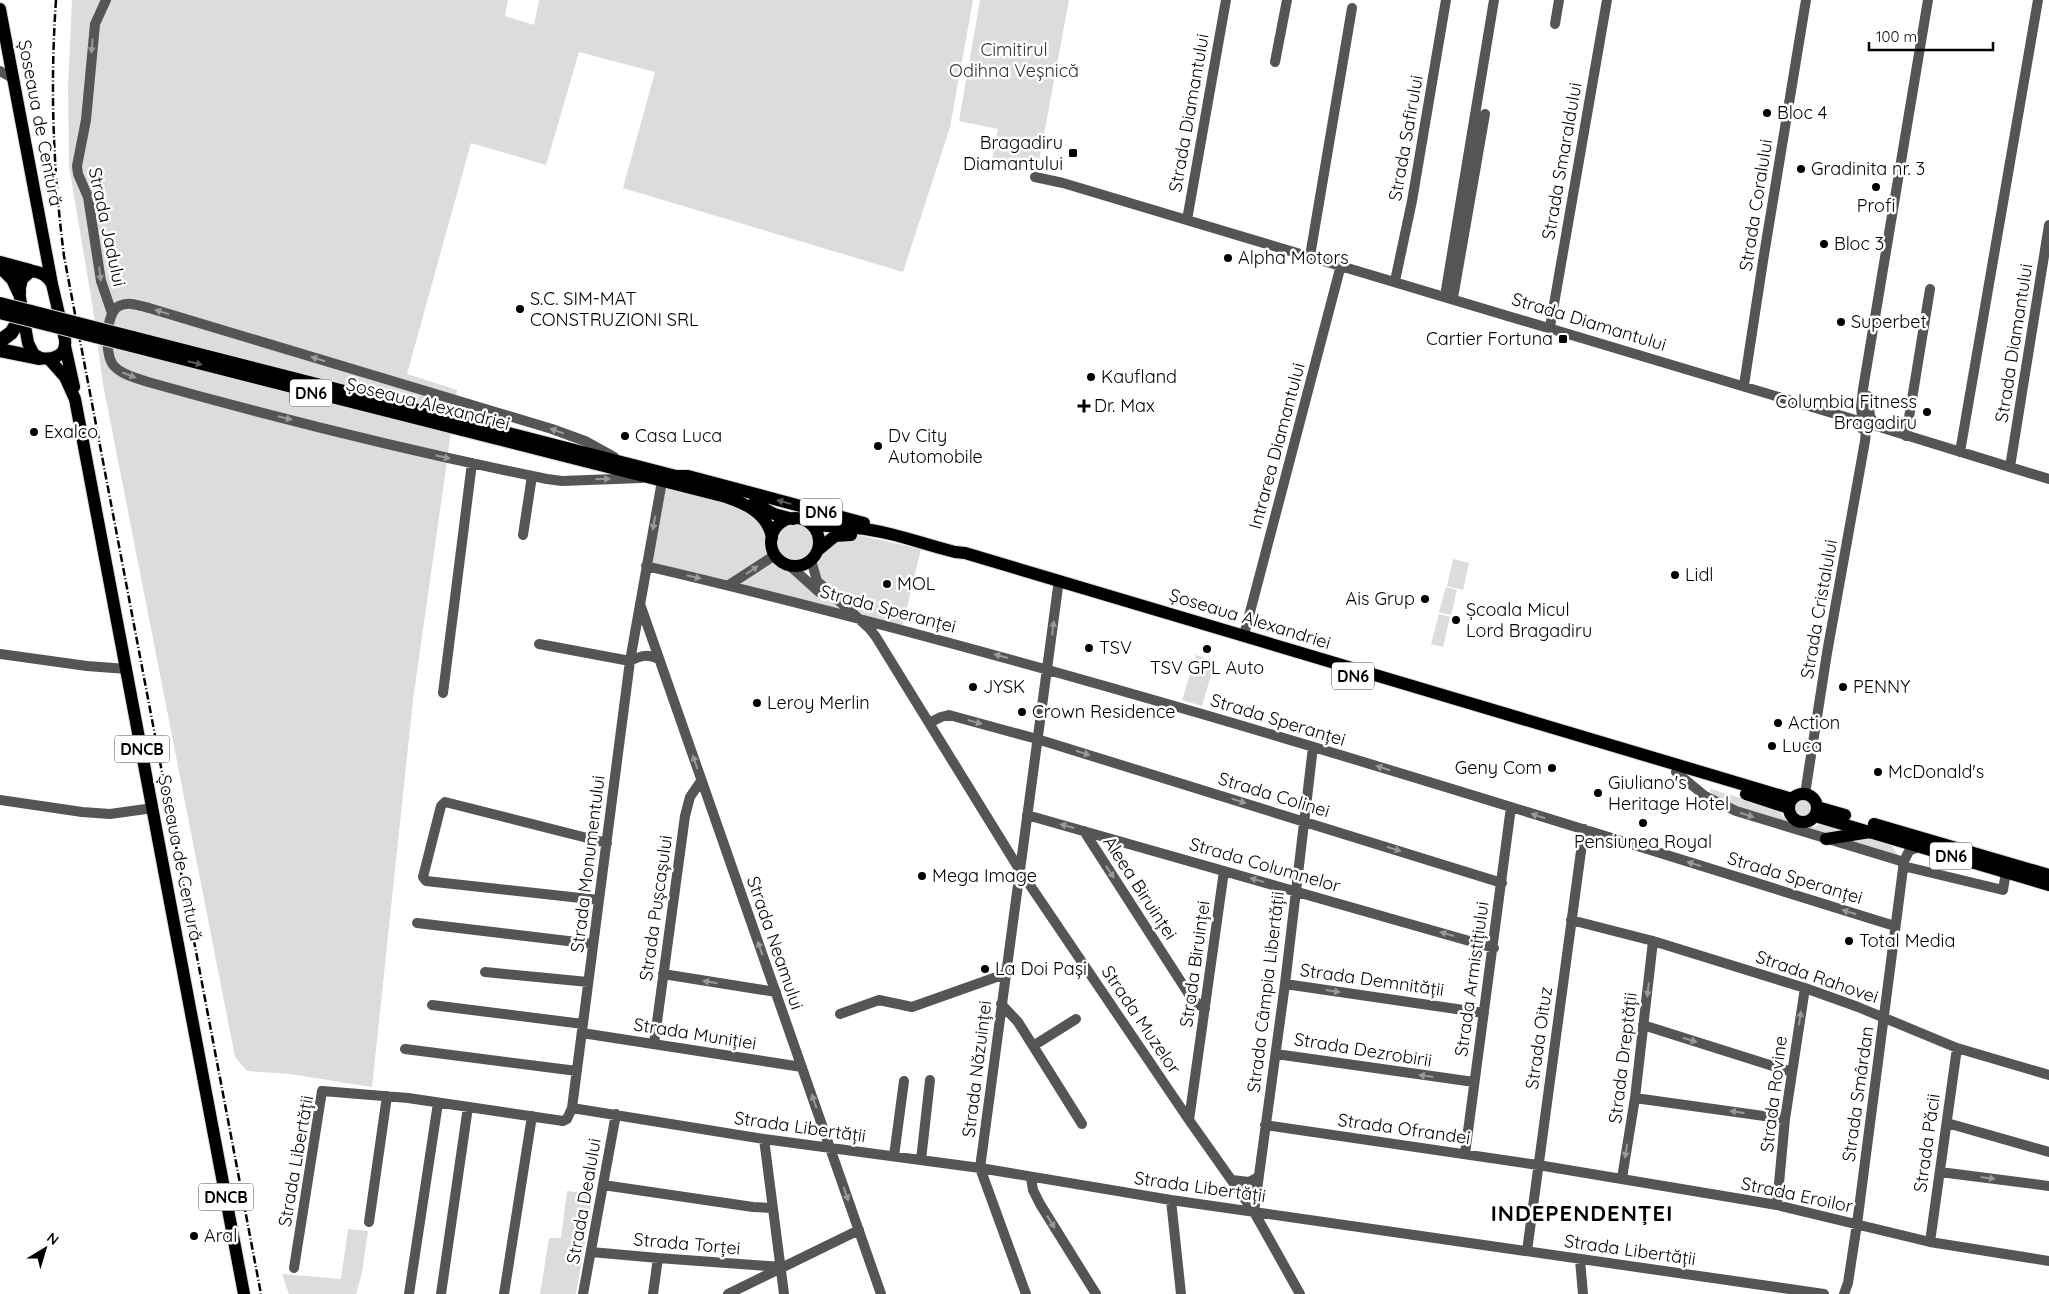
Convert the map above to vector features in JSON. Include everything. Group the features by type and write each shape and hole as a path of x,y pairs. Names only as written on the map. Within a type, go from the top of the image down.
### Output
{"highway":[{"path":"0,264 30,271"},
{"path":"0,264 13,279 19,292"},
{"path":"0,341 11,334 22,316"},
{"path":"0,350 44,358"}],"main road":[{"name":"Șoseaua de Centură","path":"0,9 52,284 75,391 244,1294"},
{"path":"19,292 20,283 41,260 45,245"},
{"path":"30,271 43,273 50,279 52,284"},
{"name":"Șoseaua de Centură","path":"19,292 28,343 34,353 44,358 65,377 75,399"},
{"name":"Șoseaua Alexandriei","path":"0,302 132,341 742,503 763,518 770,528 772,538"},
{"name":"Șoseaua Alexandriei","path":"0,313 132,341 616,459"},
{"path":"44,358 60,354 65,346"},
{"name":"DN6","path":"616,459 743,498 774,514 804,520 810,524 818,535 815,555 805,564 789,565"},
{"name":"DN6","path":"676,476 688,476 955,548 965,553"},
{"name":"DN6","path":"775,555 772,549 772,538 779,525 793,519"},
{"name":"Șoseaua Alexandriei","path":"810,524 830,528 870,530 954,552 965,553 1790,803"},
{"name":"Șoseaua Alexandriei","path":"815,555 835,536 843,534 867,537 963,560 1676,772 1790,803"},
{"path":"775,555 789,565"},
{"path":"1790,803 1799,794 1805,794 1813,797 1816,811"},
{"name":"DN6","path":"1790,803 1793,818 1800,821 1807,821 1816,811"},
{"name":"DN6","path":"1816,811 1871,832 2049,885"},
{"name":"DN6","path":"1816,811 2049,875"},
{"path":"1826,839 1871,832"}],"street":[{"name":"Strada Jadului","path":"106,0 95,24 86,120 77,166 78,174 88,197 101,281 112,313"},
{"name":"Strada Diamantului","path":"1187,220 1226,0"},
{"path":"1275,62 1287,0"},
{"name":"Strada Safirului","path":"1394,281 1421,153 1446,0"},
{"path":"1449,297 1494,0"},
{"path":"1555,24 1559,0"},
{"name":"Strada Smaraldului","path":"1550,327 1607,0"},
{"name":"Strada Coralului","path":"1744,385 1806,0"},
{"name":"Strada Cristalului","path":"1882,292 1928,0"},
{"name":"Strada Cristalului","path":"1805,794 1827,653 1865,441 1866,422 1862,397 1933,0"},
{"path":"1960,452 2038,0"},
{"path":"1310,256 1352,8"},
{"path":"0,71 14,79"},
{"path":"1449,297 1485,114"},
{"name":"Strada Diamantului","path":"1035,177 1063,183 1342,265 1744,385 2049,479"},
{"name":"Strada Diamantului","path":"2010,467 2049,225"},
{"name":"Intrarea Diamantului","path":"1244,636 1342,265"},
{"path":"1906,436 1930,289"},
{"path":"616,459 599,448 552,429 149,308 125,304 116,308 108,322 109,359 115,368 128,375 260,412 532,476 562,481 657,480"},
{"path":"443,693 472,463"},
{"path":"523,535 532,476"},
{"name":"Strada Monumentului","path":"567,1119 572,1108 630,661 646,566 657,480"},
{"path":"729,585 775,555"},
{"path":"815,555 818,581 857,618"},
{"path":"789,565 837,606 857,618"},
{"name":"Strada Speranței","path":"646,566 729,585 1048,669 1511,807 1896,926"},
{"name":"Strada Năzuinței","path":"980,1168 1058,587"},
{"name":"Strada Neamului","path":"639,603 881,1294"},
{"name":"Strada Muzelor","path":"857,618 876,637 1019,869 1254,1212 1300,1294"},
{"path":"539,644 630,661 640,656 649,655 659,659"},
{"path":"0,654 87,666 127,669"},
{"name":"Strada Colinei","path":"929,723 949,715 1037,739 1502,882"},
{"name":"Strada Câmpia Libertății","path":"1254,1212 1285,984 1313,747"},
{"path":"1676,772 1695,789 1723,806 1904,863 2003,890 2006,872"},
{"name":"Strada Pușcașului","path":"654,1044 685,816 690,797 701,781"},
{"path":"0,800 82,812 110,814 153,808"},
{"path":"599,900 426,881 423,877 442,806 445,802 607,843"},
{"name":"Strada Armistițiului","path":"1465,1154 1494,948 1511,807"},
{"name":"Strada Columnelor","path":"1027,815 1494,948"},
{"name":"Strada Oituz","path":"1527,1251 1584,830"},
{"name":"Aleea Biruinței","path":"1084,831 1192,999 1205,1009"},
{"path":"1904,863 1909,852 1921,846"},
{"name":"Strada Smârdan","path":"1844,1294 1848,1283 1857,1224 1904,863"},
{"name":"Strada Biruinței","path":"1190,1120 1224,871"},
{"name":"Strada Rahovei","path":"1572,920 1653,941 1805,988 1957,1048 2049,1076"},
{"path":"417,923 593,944"},
{"name":"Strada Dreptății","path":"1622,1178 1635,1098 1653,941"},
{"path":"485,972 588,982"},
{"path":"663,974 776,992"},
{"path":"840,1014 884,1000 912,1007 1005,974"},
{"name":"Strada Demnității","path":"1285,984 1484,1013"},
{"name":"Strada Rovine","path":"1777,1205 1785,1119 1805,988"},
{"path":"1001,1004 1018,1022 1082,1124"},
{"name":"Strada Muniției","path":"432,1005 583,1028 654,1044 802,1067"},
{"path":"1033,1046 1076,1019"},
{"path":"1644,1025 1792,1072"},
{"name":"Strada Păcii","path":"1930,1242 1957,1048"},
{"path":"405,1049 577,1070"},
{"name":"Strada Dezrobirii","path":"1276,1054 1474,1082"},
{"path":"921,1160 930,1080"},
{"path":"894,1156 904,1081"},
{"name":"Strada Libertății","path":"294,1268 322,1091 387,1096 563,1121 567,1119"},
{"path":"369,1222 387,1096"},
{"path":"1635,1098 1785,1119"},
{"path":"409,1294 438,1103"},
{"path":"441,1294 468,1107"},
{"name":"Strada Libertății","path":"572,1108 764,1139 980,1168 1171,1200 1824,1294"},
{"name":"Strada Dealului","path":"584,1294 616,1114"},
{"path":"504,1294 532,1116"},
{"path":"1946,1123 2049,1152"},
{"name":"Strada Ofrandei","path":"1265,1125 1538,1165"},
{"path":"764,1139 784,1294"},
{"name":"Strada Eroilor","path":"1538,1165 1777,1205 1930,1242 2049,1260"},
{"path":"980,1168 1025,1294"},
{"path":"1940,1172 2049,1186"},
{"path":"1232,1180 1250,1182 1258,1177"},
{"path":"1031,1178 1040,1204 1096,1294"},
{"path":"603,1184 753,1207 772,1208"},
{"path":"1171,1200 1181,1294"},
{"path":"728,1294 858,1230"},
{"name":"Strada Torței","path":"591,1252 781,1267"},
{"path":"653,1294 658,1258"},
{"path":"1580,1260 1583,1294"}],"green space":[{"path":"72,0 508,0 505,16 534,25 539,0 973,0 950,127 903,272 623,188 655,72 579,52 546,165 471,143 407,374 457,390 413,700 372,1087 290,1074 247,1071 235,1057 103,384 93,309 69,166 68,87"},
{"name":"Cimitirul Odihna Veșnică","path":"980,0 1069,0 1037,172 992,160 998,129 959,121"},
{"path":"662,481 726,497 775,531 788,521 801,520 813,528 819,543 843,535 858,535 921,549 902,629 646,566","holes":["811,560 822,587 854,616 822,594 797,566"]},
{"path":"1453,559 1469,563 1463,590 1447,586"},
{"path":"1446,587 1457,590 1451,615 1439,612"},
{"path":"1439,614 1450,617 1443,647 1431,644"},
{"path":"1196,655 1215,661 1202,706 1182,700"},
{"path":"1711,789 1777,809 1790,825 1738,809 1710,792"},
{"path":"1803,798 1810,801 1813,808 1810,815 1803,818 1796,815 1793,808 1796,801"},
{"path":"1825,824 1892,845 1898,856 1803,829"},
{"path":"567,1191 593,1194 576,1294 540,1294 549,1238 561,1238"},
{"path":"348,1229 368,1231 362,1273 356,1294 289,1294 282,1274 341,1279"}],"railway":[{"path":"56,0 53,96 57,192 64,256 261,1294"}],"place":[{"name":"Bloc 4","path":"1767,113"},
{"name":"Bragadiru Diamantului","path":"1073,153"},
{"name":"Gradinita nr. 3","path":"1801,169"},
{"name":"Profi","path":"1876,187"},
{"name":"Bloc 3","path":"1824,244"},
{"name":"Alpha Motors","path":"1228,258"},
{"name":"S.C. SIM-MAT CONSTRUZIONI SRL","path":"520,309"},
{"name":"Superbet","path":"1841,322"},
{"name":"Cartier Fortuna","path":"1563,339"},
{"name":"Kaufland","path":"1091,377"},
{"name":"Dr. Max","path":"1084,406"},
{"name":"Columbia Fitness Bragadiru","path":"1927,412"},
{"name":"Exalco","path":"34,432"},
{"name":"Casa Luca","path":"625,436"},
{"name":"Dv City Automobile","path":"878,446"},
{"name":"Lidl","path":"1675,575"},
{"name":"MOL","path":"887,584"},
{"name":"Ais Grup","path":"1425,599"},
{"name":"Școala Micul Lord Bragadiru","path":"1456,620"},
{"name":"TSV","path":"1089,648"},
{"name":"TSV GPL Auto","path":"1207,649"},
{"name":"JYSK","path":"973,687"},
{"name":"PENNY","path":"1843,687"},
{"name":"Leroy Merlin","path":"757,703"},
{"name":"Crown Residence","path":"1022,712"},
{"name":"Action","path":"1778,723"},
{"name":"Luca","path":"1772,746"},
{"name":"Geny Com","path":"1552,768"},
{"name":"McDonald's","path":"1878,772"},
{"name":"Giuliano's Heritage Hotel","path":"1598,793"},
{"name":"Pensiunea Royal","path":"1643,823"},
{"name":"Mega Image","path":"922,876"},
{"name":"Total Media","path":"1849,941"},
{"name":"La Doi Pași","path":"985,969"},
{"name":"Aral","path":"194,1236"}],"district":[{"name":"INDEPENDENȚEI","path":"1582,1213"}]}
